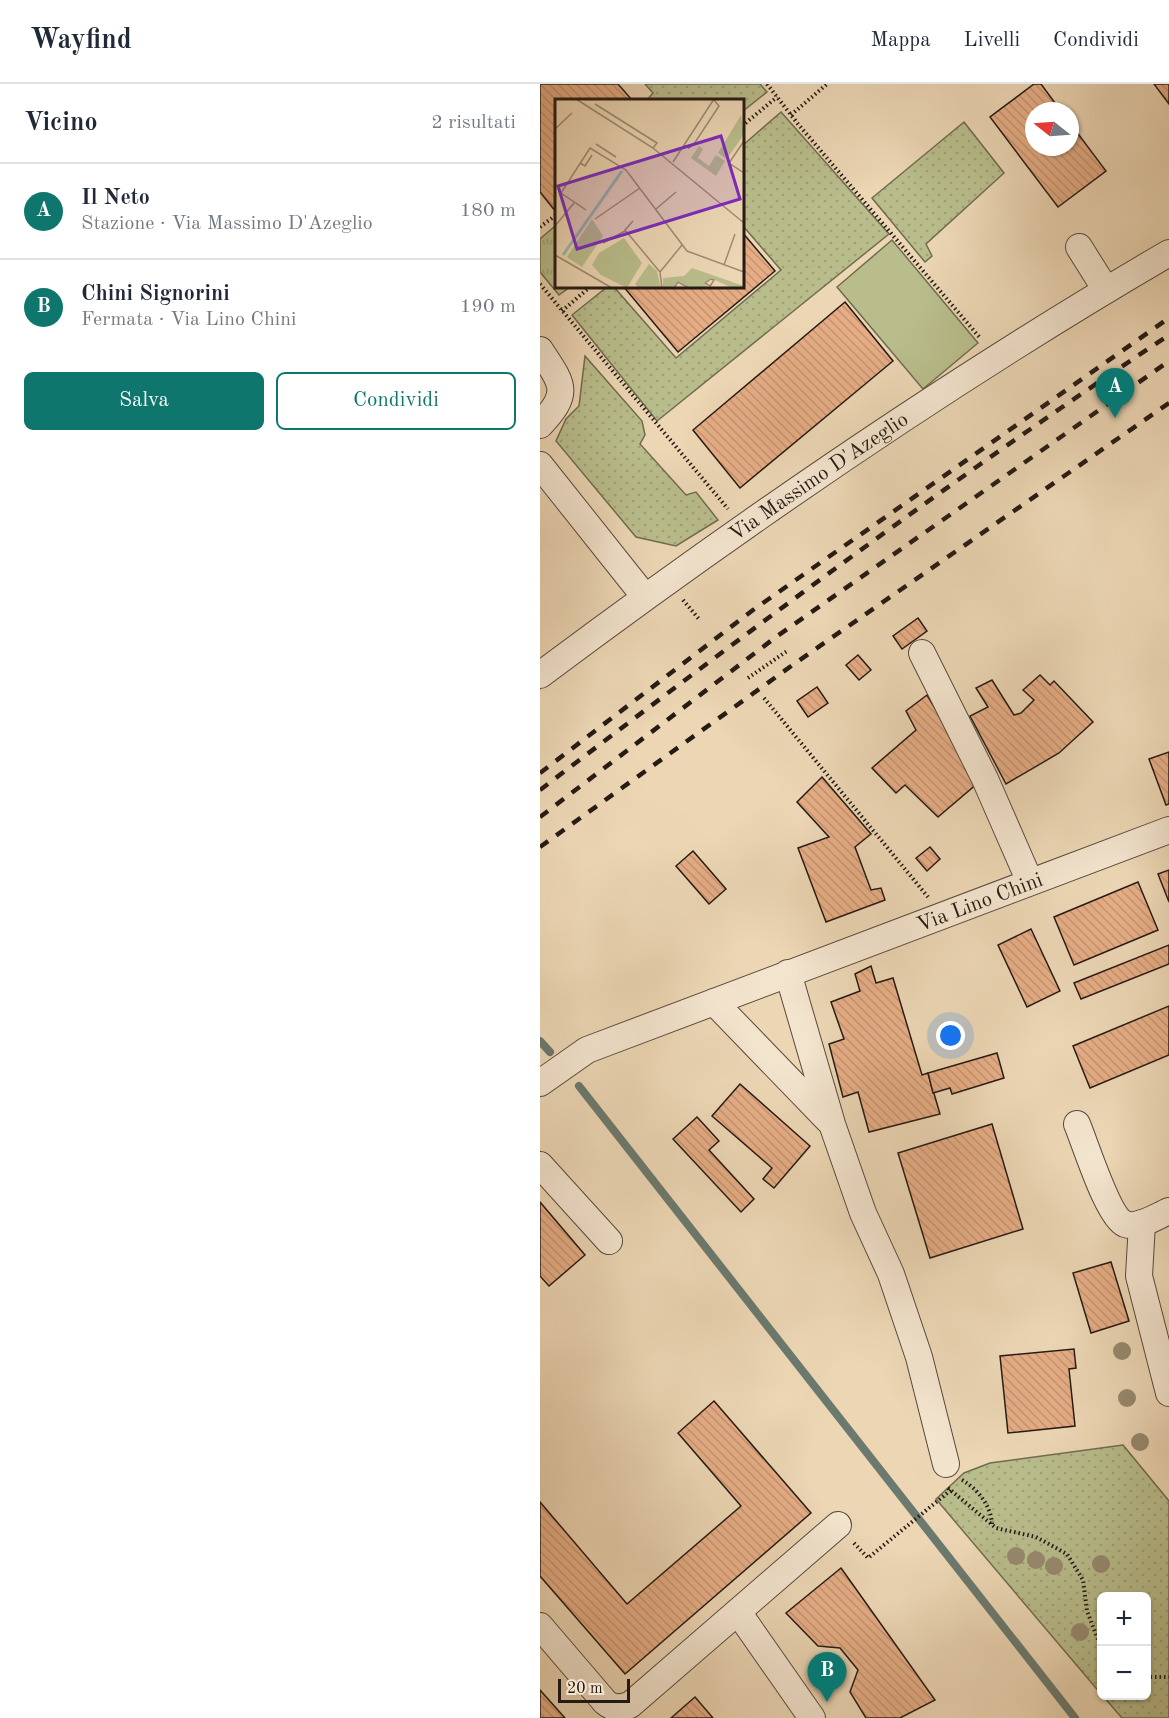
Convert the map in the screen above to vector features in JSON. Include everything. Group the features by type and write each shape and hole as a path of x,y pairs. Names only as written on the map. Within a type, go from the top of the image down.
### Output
{"street":[{"path":"1079,247 1106,290"},
{"name":"Via Massimo D'Azeglio","path":"540,675 645,597 827,469 997,358 1169,253"},
{"path":"540,350 561,381 559,405 540,425"},
{"path":"540,465 645,597"},
{"path":"922,653 985,779 1030,882"},
{"name":"Via Lino Chini","path":"540,1083 587,1050 1169,830"},
{"path":"788,973 832,1124 912,1336 945,1475"},
{"path":"714,1002 832,1124"},
{"path":"1077,1124 1115,1215 1126,1224 1142,1223 1169,1211"},
{"path":"540,1165 609,1241"},
{"path":"1142,1223 1138,1275 1169,1394"},
{"path":"540,1626 605,1702 610,1706 630,1705 838,1525"},
{"path":"738,1612 812,1718"}],"path":[{"path":"767,84 997,358"},
{"path":"791,115 827,84"},
{"path":"744,124 777,97"},
{"path":"540,227 555,216"},
{"path":"540,284 728,508 743,530"},
{"path":"562,311 589,288"},
{"path":"748,678 787,651"},
{"path":"764,698 943,915"},
{"path":"992,1525 991,1513 985,1502 967,1483 948,1471 945,1475 951,1490 992,1525 1036,1537 1066,1554 1083,1580 1088,1611 1100,1646"},
{"path":"838,1525 868,1558 951,1490"},
{"path":"1151,1678 1156,1680 1169,1677"}],"green space":[{"path":"645,84 760,84 767,92 744,110 744,99 648,99 653,93"},
{"path":"781,112 889,234 657,421 572,315 606,288 615,288 676,358 781,270 744,227 744,144"},
{"path":"964,122 1004,173 926,244 932,256 925,262 872,198"},
{"path":"555,226 555,288 569,288 559,295 540,272 540,239"},
{"path":"892,240 978,343 923,389 837,287"},
{"path":"585,356 642,421 645,435 640,444 686,495 696,492 718,520 676,546 636,537 556,441 566,419 579,406"},
{"path":"1123,1445 1169,1501 1169,1718 1122,1718 1106,1700 1151,1700 1151,1592 1097,1592 1097,1689 936,1499 964,1473 990,1463"}],"building":[{"path":"540,84 618,84 631,99 555,99 555,211 540,192"},
{"path":"1034,84 1041,84 1054,102 1025,102 1025,156 1079,156 1079,135 1106,171 1058,207 990,117"},
{"path":"1154,84 1169,84 1169,104"},
{"path":"744,234 775,271 678,352 625,288 744,288"},
{"path":"845,302 893,361 740,488 693,430"},
{"path":"918,618 927,631 902,649 893,636"},
{"path":"858,655 871,670 859,680 846,665"},
{"path":"1040,675 1050,685 1054,681 1093,722 1059,753 1006,784 970,716 988,707 976,688 992,680 1014,715 1021,713 1034,700 1023,690"},
{"path":"817,687 828,703 808,717 797,701"},
{"path":"927,695 979,782 938,817 905,785 896,793 872,768 916,730 906,711"},
{"path":"1169,752 1169,804 1166,805 1149,759"},
{"path":"822,777 871,834 855,847 871,890 881,888 885,900 826,922 798,848 829,837 797,802"},
{"path":"930,847 940,859 927,871 916,858"},
{"path":"693,851 726,889 709,904 676,866"},
{"path":"1169,870 1169,902 1158,874"},
{"path":"1138,882 1158,930 1074,965 1054,917"},
{"path":"1031,929 1060,991 1027,1007 998,945"},
{"path":"1169,945 1169,964 1081,999 1074,983"},
{"path":"871,966 876,983 893,978 922,1075 928,1073 940,1114 869,1132 858,1092 843,1097 829,1044 844,1039 831,1002 860,991 855,974"},
{"path":"1169,1006 1169,1055 1090,1088 1073,1046"},
{"path":"997,1053 1004,1078 952,1094 950,1088 933,1093 928,1073"},
{"path":"740,1084 810,1146 774,1188 763,1179 772,1168 712,1116"},
{"path":"697,1117 719,1141 709,1150 754,1199 741,1212 673,1139"},
{"path":"992,1124 1023,1229 930,1258 898,1153"},
{"path":"540,1202 585,1255 549,1286 540,1276"},
{"path":"1111,1262 1129,1321 1091,1333 1073,1273"},
{"path":"1074,1349 1076,1368 1069,1369 1075,1426 1008,1433 1000,1356"},
{"path":"714,1401 811,1513 625,1674 540,1576 540,1502 627,1604 741,1506 678,1433"},
{"path":"841,1568 935,1700 900,1718 866,1718 850,1692 858,1670 840,1648 818,1646 786,1613"},
{"path":"540,1690 565,1718 540,1718"},
{"path":"695,1697 713,1718 671,1718"}],"waterway":[{"path":"540,1041 550,1052"},
{"path":"579,1086 1075,1718"}],"railway":[{"path":"540,773 753,610 1169,318"},
{"path":"540,790 929,500 1169,335"},
{"path":"540,817 776,637 1169,361"},
{"path":"540,847 794,664 1169,403"}],"place":[{"name":"Il Neto","path":"1115,418"},
{"name":"Chini Signorini","path":"827,1702"}]}
